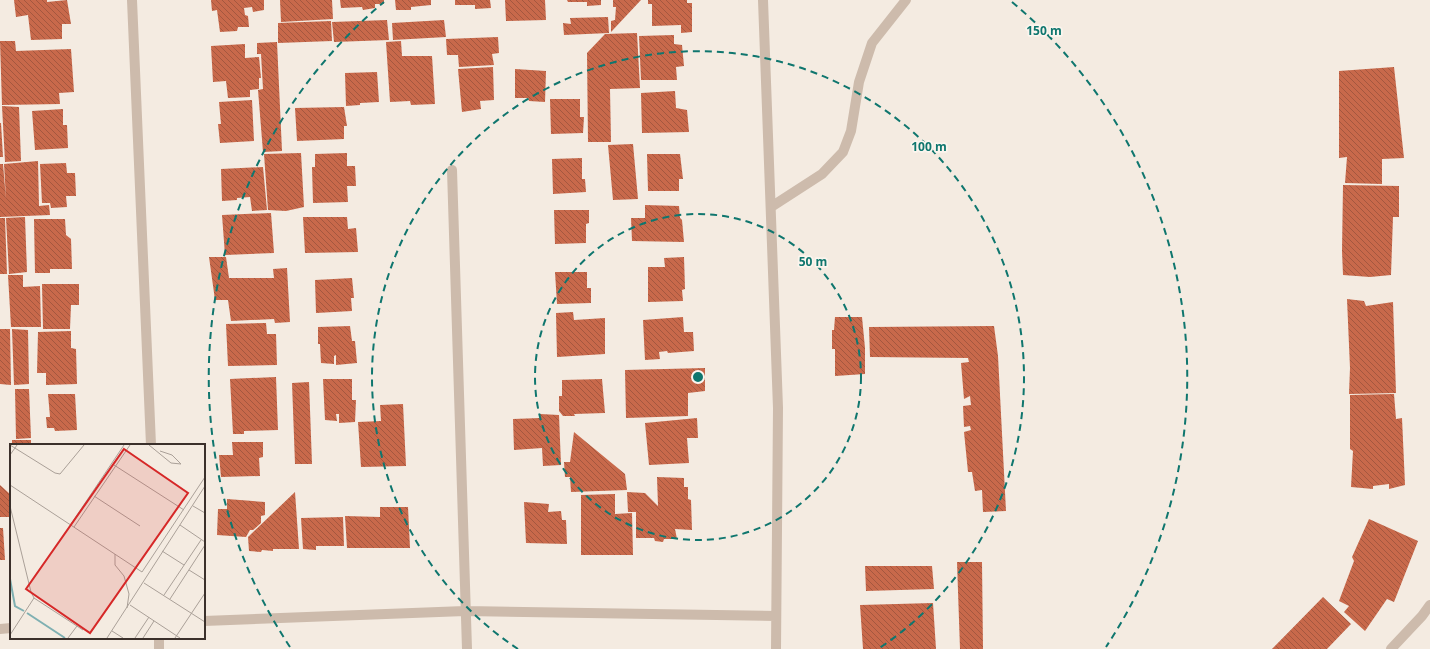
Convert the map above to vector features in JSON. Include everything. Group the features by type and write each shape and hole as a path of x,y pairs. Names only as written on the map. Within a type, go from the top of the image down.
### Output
{"street":[{"path":"132,0 151,444"},
{"path":"762,0 778,408 776,649"},
{"path":"770,207 822,174 843,152 851,131 858,82 872,43 906,0"},
{"path":"452,170 467,649"},
{"path":"1391,649 1422,616 1430,605"},
{"path":"205,621 465,611 776,616"},
{"path":"0,629 10,628"}],"building":[{"path":"14,0 47,0 47,2 67,0 71,24 62,24 62,39 31,40 28,15 16,17"},
{"path":"211,0 264,0 264,10 253,12 252,7 244,8 245,15 248,16 249,27 238,27 237,31 220,32 217,10 212,11"},
{"path":"280,0 332,0 333,19 281,22"},
{"path":"340,0 384,0 384,4 375,4 375,8 363,10 362,7 341,8"},
{"path":"395,0 431,0 431,5 411,7 411,10 396,10"},
{"path":"455,0 490,0 491,8 475,9 475,5 455,5"},
{"path":"505,0 545,0 546,20 506,21"},
{"path":"567,0 601,0 601,5 587,6 587,2 568,2"},
{"path":"613,0 641,0 611,32 611,21 615,20 616,7 613,7"},
{"path":"648,0 687,0 687,3 692,3 692,32 681,33 681,25 652,26 652,4 648,4"},
{"path":"608,17 609,33 564,35 563,23 571,24 570,18"},
{"path":"387,20 389,40 334,42 332,22"},
{"path":"444,20 446,37 393,40 392,23"},
{"path":"331,21 332,41 278,43 278,23"},
{"path":"637,33 640,88 610,89 611,142 588,142 587,53 605,34"},
{"path":"674,35 674,44 682,45 684,66 676,67 677,80 641,80 639,36"},
{"path":"498,37 499,53 492,54 494,65 459,67 458,55 447,55 446,39"},
{"path":"0,41 15,41 16,51 71,49 74,92 59,93 60,104 2,105"},
{"path":"401,41 402,56 432,56 435,104 411,105 410,101 390,102 386,42"},
{"path":"277,42 282,151 263,152 258,90 263,89 261,54 257,54 257,43"},
{"path":"245,44 245,58 259,57 261,78 259,78 259,89 250,90 250,97 228,98 226,81 213,82 211,46"},
{"path":"493,67 494,100 480,101 481,109 462,112 458,69"},
{"path":"1394,67 1404,158 1382,159 1382,184 1345,183 1347,157 1339,158 1339,71"},
{"path":"515,69 546,71 545,102 529,101 528,98 515,98"},
{"path":"377,72 379,102 360,103 360,105 346,106 345,73"},
{"path":"675,91 676,108 687,110 689,132 642,133 641,93"},
{"path":"550,99 580,99 580,117 584,117 583,133 551,134"},
{"path":"252,100 254,141 220,143 218,124 221,124 219,102"},
{"path":"2,106 19,107 21,161 5,162"},
{"path":"344,107 347,126 344,126 344,139 297,141 295,108"},
{"path":"63,109 63,125 67,125 68,148 35,150 32,111"},
{"path":"1,123 3,157 0,157"},
{"path":"633,144 638,199 613,200 608,145"},
{"path":"301,153 304,207 286,211 268,210 264,154"},
{"path":"347,153 347,166 355,166 356,186 347,186 348,202 313,203 312,167 315,167 315,154"},
{"path":"647,154 680,154 683,179 679,179 679,191 648,191"},
{"path":"582,158 582,179 585,179 586,192 553,194 552,159"},
{"path":"38,161 39,206 49,205 50,215 0,217 0,164 3,164 6,199 4,164"},
{"path":"66,163 67,173 75,173 76,196 66,196 67,207 51,208 50,203 42,203 40,164"},
{"path":"263,167 267,210 252,211 250,197 222,201 221,169"},
{"path":"1343,185 1399,186 1399,217 1393,217 1391,275 1370,277 1343,275"},
{"path":"645,205 679,206 684,242 632,241 631,218 645,218"},
{"path":"554,210 589,210 589,223 586,224 586,243 555,244"},
{"path":"271,213 274,253 225,255 222,215"},
{"path":"25,217 27,272 9,274 6,218"},
{"path":"303,217 347,217 348,229 356,228 358,252 305,253"},
{"path":"0,218 5,218 7,274 0,274"},
{"path":"34,219 65,219 66,235 71,239 72,269 50,269 50,273 35,273"},
{"path":"209,257 226,257 229,278 274,278 273,269 287,268 290,322 275,323 274,319 231,321 228,300 215,300"},
{"path":"684,257 685,289 682,290 683,301 648,302 648,267 665,267 664,258"},
{"path":"555,272 587,272 587,288 591,288 591,303 557,304"},
{"path":"8,275 23,275 23,287 40,286 41,327 11,327"},
{"path":"352,278 354,298 351,298 352,311 316,313 315,280"},
{"path":"42,284 79,284 79,305 71,305 70,329 43,329"},
{"path":"1347,299 1364,301 1366,306 1393,302 1396,393 1349,394 1350,368"},
{"path":"573,312 574,320 605,318 605,354 557,357 556,313"},
{"path":"683,317 684,332 693,332 694,351 668,353 667,351 659,352 660,359 645,360 643,320"},
{"path":"835,317 862,317 865,348 865,374 835,376 835,349 832,349 832,330 834,330"},
{"path":"266,323 267,334 276,334 277,365 228,366 226,324"},
{"path":"350,326 352,341 355,341 357,363 336,365 336,355 334,356 334,364 321,363 320,344 318,344 318,327"},
{"path":"994,326 998,356 1006,511 983,512 982,490 975,491 972,472 968,472 964,432 971,430 970,426 964,427 963,406 971,405 970,396 964,399 961,363 969,362 968,358 870,357 869,327"},
{"path":"0,329 10,329 11,385 0,384"},
{"path":"12,329 28,330 29,384 14,385"},
{"path":"71,331 71,348 76,349 77,384 46,385 46,373 37,373 38,332"},
{"path":"705,368 705,391 688,393 688,416 626,418 625,370"},
{"path":"276,377 278,430 244,431 244,434 233,434 230,379"},
{"path":"323,379 352,379 352,400 356,400 355,422 339,423 339,414 336,414 337,421 325,420"},
{"path":"602,379 605,413 574,414 575,416 563,416 559,411 559,396 562,396 562,380"},
{"path":"309,382 312,464 295,464 292,383"},
{"path":"15,389 29,389 31,438 16,439"},
{"path":"48,394 75,394 77,430 55,431 54,428 47,428 46,417 50,417"},
{"path":"1394,394 1396,419 1402,418 1405,485 1389,489 1389,484 1373,486 1373,489 1351,487 1353,451 1350,449 1350,395"},
{"path":"403,404 406,466 361,467 358,422 381,421 380,405"},
{"path":"540,414 559,415 561,465 543,466 542,448 514,450 513,419 540,418"},
{"path":"697,418 698,438 687,438 689,463 649,465 645,423"},
{"path":"574,432 625,474 627,490 571,492 570,477 565,477 564,462 570,462"},
{"path":"12,440 31,440 31,444 12,444"},
{"path":"232,442 263,442 263,457 259,458 260,476 221,477 219,455 233,455"},
{"path":"657,477 684,478 684,487 688,487 688,499 691,500 692,530 675,529 677,539 664,539 663,542 655,541 654,538 636,538 636,512 628,512 627,492 645,493 658,506"},
{"path":"0,485 10,494 10,517 0,517"},
{"path":"295,492 299,549 273,549 273,551 262,550 261,552 249,551 248,537"},
{"path":"615,494 615,514 632,513 633,555 581,555 581,495"},
{"path":"227,499 265,502 265,515 261,516 261,523 253,530 250,530 246,537 217,535 218,509 227,509"},
{"path":"524,502 549,504 548,512 561,511 562,520 566,520 567,544 526,543"},
{"path":"380,507 408,507 410,548 347,548 345,516 380,517"},
{"path":"343,517 344,546 316,546 316,550 303,549 301,518"},
{"path":"1369,519 1418,541 1394,602 1387,599 1365,631 1344,612 1349,606 1339,601 1354,561 1352,557"},
{"path":"0,528 3,528 5,560 0,560"},
{"path":"957,562 982,562 983,649 960,649"},
{"path":"865,566 932,566 934,589 866,591"},
{"path":"1323,597 1351,624 1327,649 1272,649"},
{"path":"933,603 936,649 863,649 860,605"}]}
